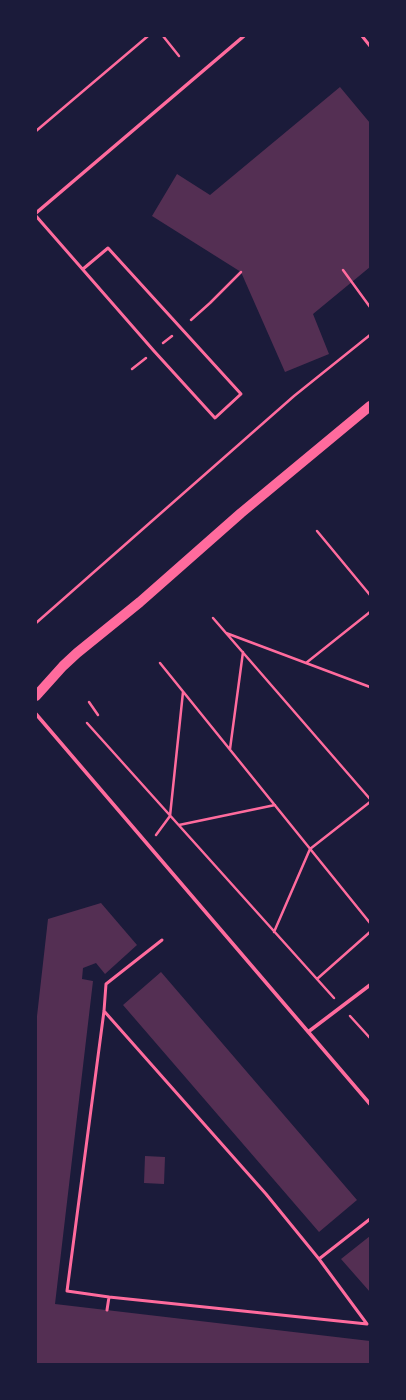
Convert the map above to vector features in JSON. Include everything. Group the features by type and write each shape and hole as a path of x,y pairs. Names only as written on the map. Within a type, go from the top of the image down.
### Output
{"main road":[{"path":"36,696 77,653 140,602 242,513 370,406"}],"street":[{"path":"36,215 244,36"},
{"path":"36,714 370,1104"},
{"path":"308,1032 342,1008 370,985"}],"lane":[{"path":"362,36 370,46"},
{"path":"36,215 154,351 215,418 241,394 108,248 83,269"},
{"path":"104,1010 266,1194 319,1260 367,1324 109,1297 67,1291 104,1010 106,984 162,940"},
{"path":"319,1260 370,1220"},
{"path":"107,1310 109,1297"}],"path":[{"path":"36,131 148,36"},
{"path":"163,36 180,56"},
{"path":"342,270 370,307"},
{"path":"154,351 210,304 241,272"},
{"path":"36,623 294,396 370,335"},
{"path":"317,531 370,595"},
{"path":"306,663 370,612"},
{"path":"213,618 370,801 310,849 274,932"},
{"path":"226,633 370,687"},
{"path":"230,750 243,652"},
{"path":"160,663 370,923"},
{"path":"148,845 170,816 183,692"},
{"path":"89,702 98,715"},
{"path":"87,723 370,1038"},
{"path":"179,826 275,805"},
{"path":"316,979 370,932"}],"building":[{"path":"340,87 370,123 370,267 313,314 329,354 285,372 241,272 152,216 177,174 210,195"},
{"path":"101,903 137,945 105,974 96,963 83,968 82,979 93,981 55,1304 370,1341 370,1364 36,1363 36,1025 48,919"},
{"path":"161,972 357,1200 319,1232 123,1005"},
{"path":"145,1156 165,1157 164,1184 144,1183"},
{"path":"370,1236 370,1292 341,1259"}]}
